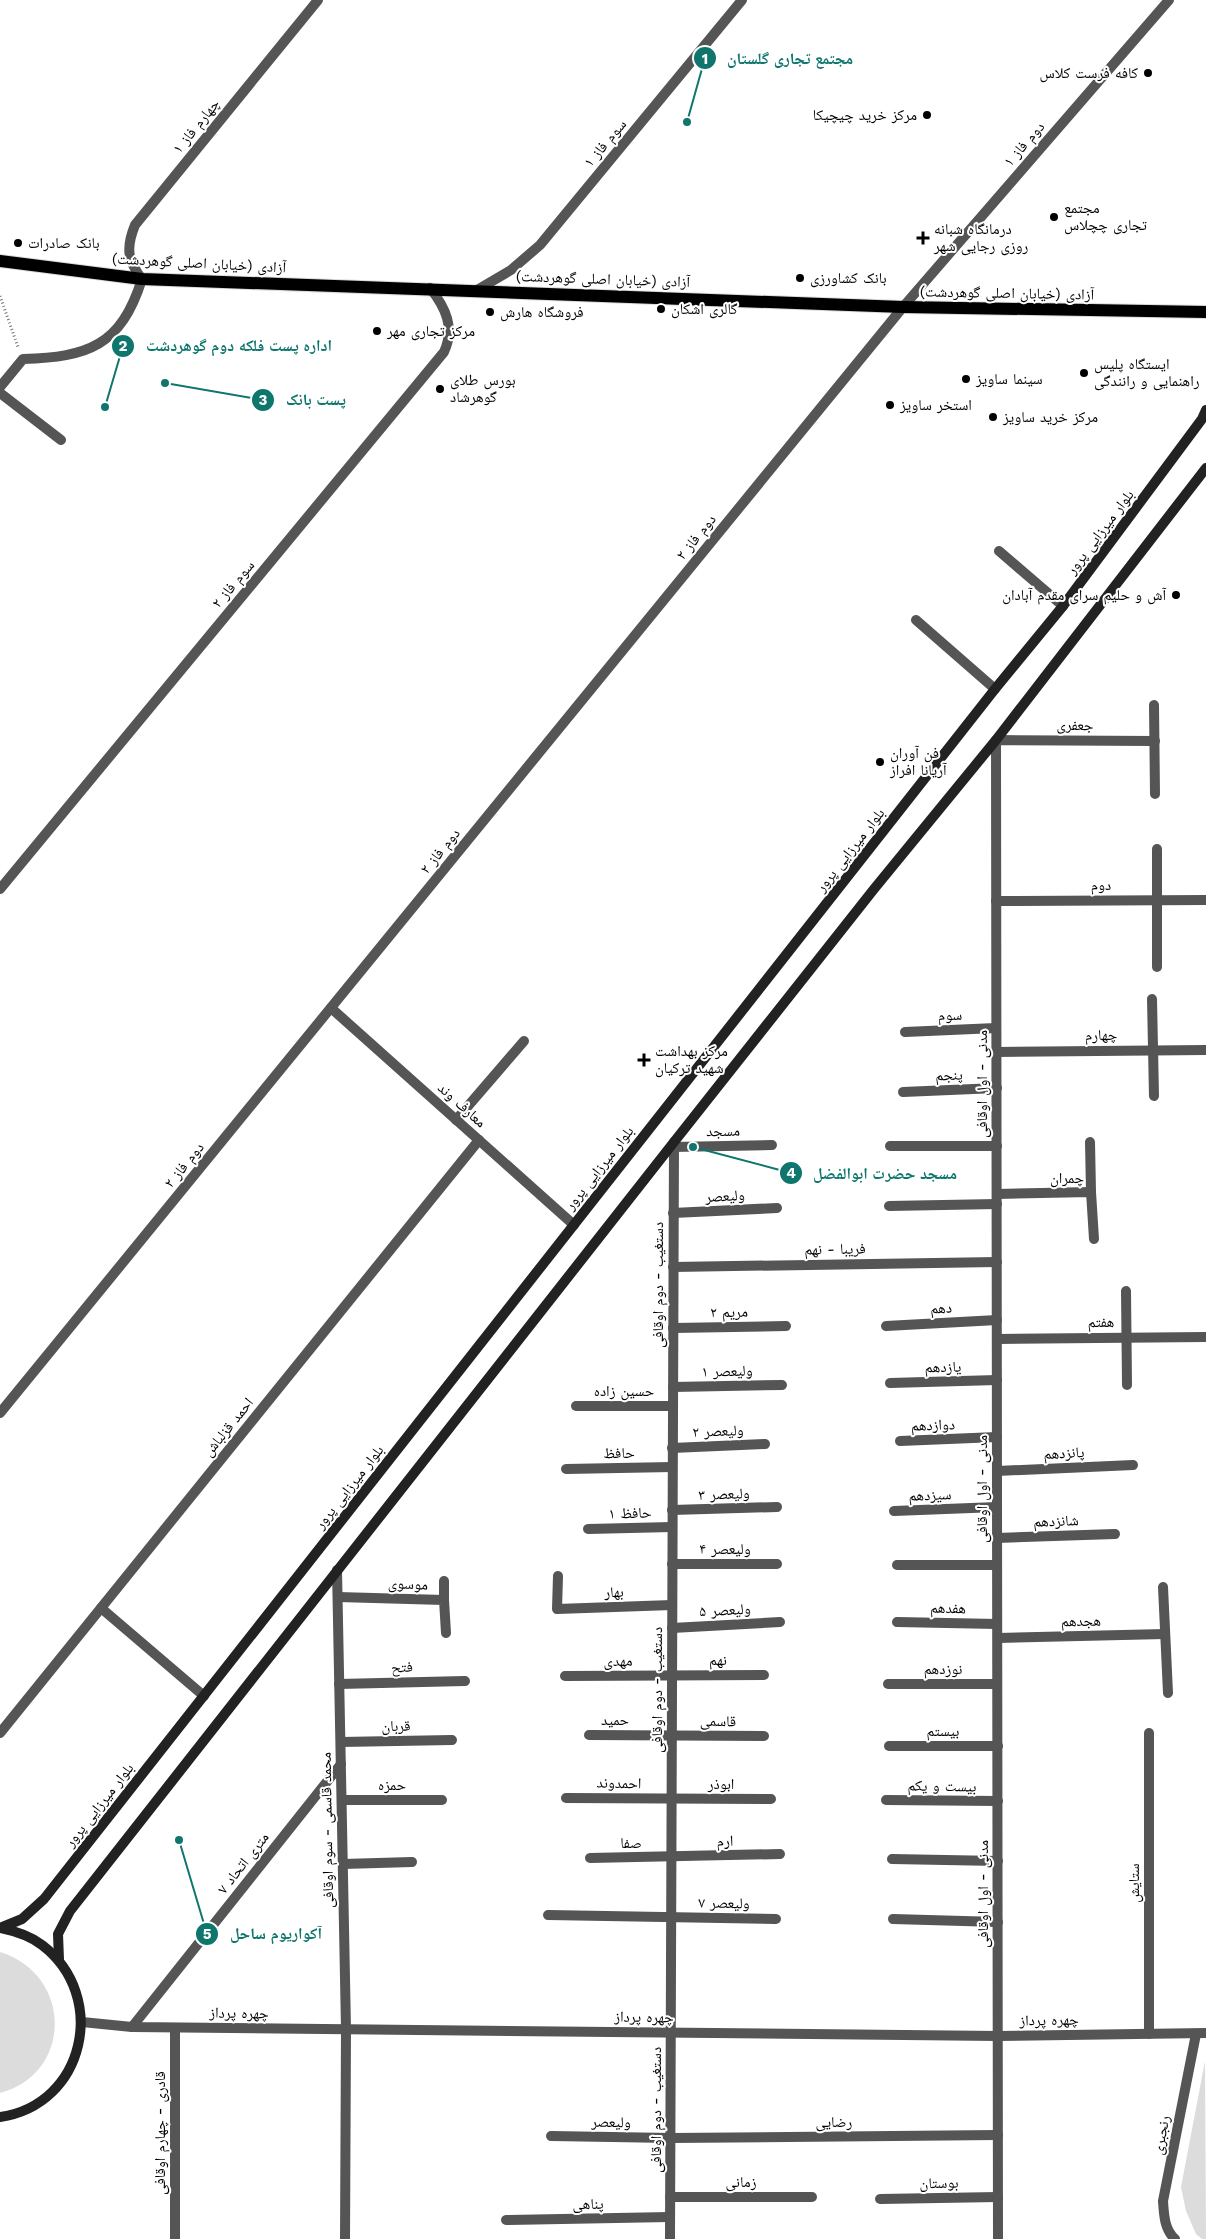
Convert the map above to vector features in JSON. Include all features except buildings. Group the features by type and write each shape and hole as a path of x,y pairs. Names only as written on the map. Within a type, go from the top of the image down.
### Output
{"main road":[{"name":"آزادی (خیابان اصلی گوهردشت)","path":"0,261 142,279 430,288 903,307 1206,312"},
{"name":"بلوار میرزایی پرور","path":"0,1928 22,1919 44,1899 1063,606 1202,419 1206,410"},
{"path":"59,1960 58,1934 70,1910 874,889 996,740 1206,468"},
{"path":"0,1928 22,1934 42,1944 59,1960 71,1979 79,2000 82,2022 78,2049 68,2073 50,2094 28,2109 1,2118"}],"street":[{"name":"چهارم فاز ۱","path":"142,279 133,268 129,254 130,238 135,225 318,0"},
{"name":"سوم فاز ۱","path":"477,290 511,270 540,245 742,0"},
{"name":"دوم فاز ۱","path":"903,307 1169,0"},
{"path":"0,387 22,359 64,357 83,352 100,344 126,318 135,301 142,279"},
{"name":"سوم فاز ۲","path":"0,890 444,352 448,342 447,315 441,302 430,288"},
{"name":"دوم فاز ۲","path":"0,1413 903,307"},
{"path":"0,393 61,440"},
{"path":"999,551 1063,606"},
{"path":"916,620 996,689"},
{"path":"1154,706 1155,794"},
{"name":"جعفری","path":"996,740 1155,741"},
{"name":"مدنی - اول اوقافی","path":"996,740 998,2239"},
{"path":"1157,849 1157,967"},
{"name":"دوم","path":"996,901 1206,900"},
{"path":"1152,999 1154,1096"},
{"name":"معارف وند","path":"331,1008 574,1225"},
{"name":"سوم","path":"905,1032 996,1028"},
{"path":"456,1120 524,1041"},
{"name":"چهارم","path":"996,1052 1206,1050"},
{"name":"پنجم","path":"903,1092 997,1088"},
{"name":"احمد قزلباش","path":"0,1732 478,1140"},
{"path":"1090,1142 1091,1192"},
{"name":"مسجد","path":"673,1144 772,1145"},
{"name":"دستغیب - دوم اوقافی","path":"670,2239 673,1144"},
{"path":"890,1146 997,1146"},
{"name":"چمران","path":"890,1206 1091,1192 1094,1239"},
{"name":"ولیعصر","path":"673,1213 777,1208"},
{"name":"فریبا - نهم","path":"673,1267 997,1262"},
{"path":"1126,1291 1128,1385"},
{"name":"دهم","path":"886,1326 997,1320"},
{"name":"مریم ۲","path":"673,1328 786,1326"},
{"name":"هفتم","path":"997,1339 1206,1337"},
{"name":"یازدهم","path":"890,1383 997,1380"},
{"name":"ولیعصر ۱","path":"673,1387 782,1385"},
{"name":"حسین زاده","path":"576,1406 672,1406"},
{"name":"دوازدهم","path":"900,1441 997,1437"},
{"name":"ولیعصر ۲","path":"672,1448 764,1444"},
{"name":"پانزدهم","path":"997,1472 1133,1465"},
{"name":"حافظ","path":"566,1468 672,1467"},
{"name":"ولیعصر ۳","path":"672,1510 777,1507"},
{"name":"سیزدهم","path":"894,1511 997,1507"},
{"name":"حافظ ۱","path":"588,1529 672,1527"},
{"name":"شانزدهم","path":"998,1538 1115,1534"},
{"name":"ولیعصر ۴","path":"672,1564 777,1564"},
{"path":"896,1564 998,1565"},
{"name":"محمد قاسمی - سوم اوقافی","path":"337,1570 346,2029 345,2239"},
{"name":"بهار","path":"558,1576 557,1609 672,1605"},
{"path":"444,1582 444,1600"},
{"path":"1163,1587 1168,1693"},
{"name":"موسوی","path":"338,1597 444,1600 446,1633"},
{"path":"100,1608 204,1696"},
{"name":"ولیعصر ۵","path":"672,1628 780,1622"},
{"name":"هفدهم","path":"897,1622 997,1624"},
{"name":"هجدهم","path":"998,1638 1165,1634"},
{"name":"نهم","path":"672,1675 764,1675"},
{"name":"مهدی","path":"565,1676 672,1675"},
{"name":"فتح","path":"339,1684 465,1681"},
{"name":"نوزدهم","path":"888,1684 998,1684"},
{"name":"ستایش","path":"1148,2034 1150,1733"},
{"name":"حمید","path":"590,1735 672,1735"},
{"name":"قاسمی","path":"672,1735 764,1736"},
{"name":"قربان","path":"341,1742 452,1740"},
{"name":"بیستم","path":"889,1746 998,1746"},
{"name":"۷ متری اتحاد","path":"132,2027 341,1764"},
{"name":"احمدوند","path":"566,1798 671,1799"},
{"name":"ابوذر","path":"671,1799 771,1799"},
{"name":"حمزه","path":"342,1800 442,1800"},
{"name":"بیست و یکم","path":"886,1800 998,1801"},
{"name":"ارم","path":"671,1858 780,1854"},
{"name":"صفا","path":"590,1858 671,1858"},
{"path":"892,1859 998,1860"},
{"path":"343,1864 412,1862"},
{"path":"548,1916 671,1918"},
{"name":"ولیعصر ۷","path":"671,1918 776,1919"},
{"path":"893,1919 998,1922"},
{"name":"چهره پرداز","path":"82,2022 132,2027 175,2028 998,2036 1201,2034"},
{"name":"قادری - چهارم اوقافی","path":"175,2028 175,2239"},
{"name":"رنجبری","path":"1175,2239 1164,2220 1163,2201 1201,2034"},
{"name":"ولیعصر","path":"551,2136 671,2138"},
{"name":"رضایی","path":"671,2138 998,2136"},
{"name":"زمانی","path":"670,2198 812,2197"},
{"name":"بوستان","path":"880,2199 998,2197"},
{"name":"پناهی","path":"506,2220 670,2217"}],"path":[{"path":"0,296 22,359"}],"shaded area":[{"path":"0,1952 24,1964 41,1980 51,2001 55,2023 52,2045 41,2066 24,2082 0,2093"},
{"path":"1205,2061 1206,2239 1202,2239 1196,2234 1186,2211 1181,2187"}],"place":[{"name":"کافه فرست کلاس","path":"1148,73"},
{"name":"مرکز خرید چیچیکا","path":"927,115"},
{"name":"مجتمع تجاری گلستان","path":"687,122"},
{"name":"مجتمع تجاری چچلاس","path":"1054,217"},
{"name":"درمانگاه شبانه روزی رجایی شهر","path":"923,238"},
{"name":"بانک صادرات","path":"18,243"},
{"name":"بانک کشاورزی","path":"800,278"},
{"name":"گالری اشکان","path":"661,309"},
{"name":"فروشگاه هارش","path":"490,312"},
{"name":"مرکز تجاری مهر","path":"377,331"},
{"name":"ایستگاه پلیس راهنمایی و رانندگی","path":"1084,373"},
{"name":"سینما ساویز","path":"966,379"},
{"name":"پست بانک","path":"165,383"},
{"name":"بورس طلای گوهرشاد","path":"440,389"},
{"name":"استخر ساویز","path":"890,405"},
{"name":"اداره پست فلکه دوم گوهردشت","path":"105,407"},
{"name":"مرکز خرید ساویز","path":"993,417"},
{"name":"آش و حلیم سرای مقدم آبادان","path":"1176,595"},
{"name":"فن آوران آریانا افراز","path":"880,762"},
{"name":"مرکز بهداشت شهید ترکیان","path":"644,1060"},
{"name":"مسجد حضرت ابوالفضل","path":"693,1147"},
{"name":"آکواریوم ساحل","path":"179,1840"}]}
